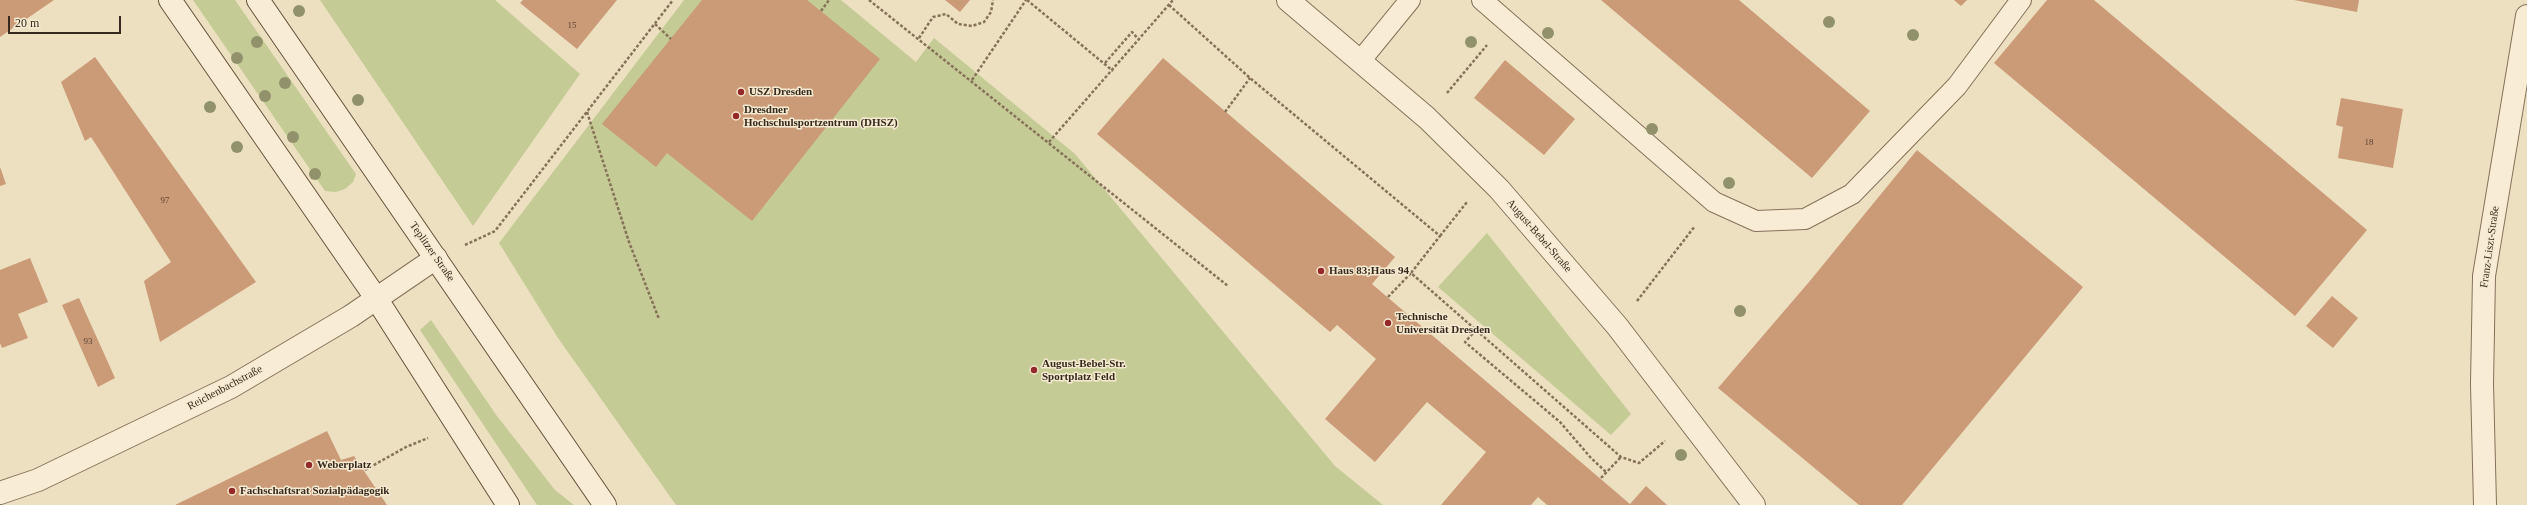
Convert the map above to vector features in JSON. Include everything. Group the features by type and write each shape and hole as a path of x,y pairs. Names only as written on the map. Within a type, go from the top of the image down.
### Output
{"street":[{"path":"170,0 376,298 508,505"},
{"name":"Teplitzer Straße","path":"258,0 604,505"},
{"name":"August-Bebel-Straße","path":"1288,0 1361,60 1427,118 1488,177 1617,326 1754,505"},
{"name":"Franz-Liszt-Straße","path":"2485,505 2482,384 2484,276 2527,16"},
{"name":"Reichenbachstraße","path":"0,493 38,480 231,386 376,298 436,258"}],"lane":[{"path":"1361,60 1410,0"},
{"path":"1482,0 1714,202 1756,221 1805,219 1852,194 1957,86 2021,0"}],"path":[{"path":"436,258 496,231 673,0"},
{"path":"821,11 829,0"},
{"path":"869,0 972,80 1228,286"},
{"path":"919,38 933,17 946,14 958,24 972,26 984,22 991,12 993,0"},
{"path":"972,80 1027,0 1113,71"},
{"path":"1049,142 1113,71 1173,0"},
{"path":"1169,5 1250,78 1440,236"},
{"path":"1427,118 1506,22"},
{"path":"655,24 671,39"},
{"path":"1105,64 1132,32 1139,40"},
{"path":"1225,112 1250,78"},
{"path":"587,112 629,242 658,319"},
{"path":"1388,297 1411,273 1488,177"},
{"path":"1617,326 1714,202"},
{"path":"1411,273 1621,457 1639,463 1689,419"},
{"path":"1476,330 1465,342 1560,422 1591,458 1606,472"},
{"path":"365,470 406,447"},
{"path":"1600,478 1621,457"}],"green space":[{"path":"193,0 235,0 356,174 353,182 345,189 336,192 325,191"},
{"path":"320,0 495,0 580,74 473,226"},
{"path":"684,0 841,0 916,62 934,38 1075,154 1335,466 1383,505 676,505 558,338 499,243"},
{"path":"1487,233 1631,414 1611,435 1438,287"},
{"path":"431,320 497,416 555,490 574,505 537,505 420,330"}],"building":[{"path":"0,0 54,0 0,37"},
{"path":"523,0 617,0 577,49 520,3"},
{"name":"USZ Dresden","path":"702,0 807,0 880,59 752,221 667,153 656,167 602,124"},
{"path":"945,0 970,0 960,12"},
{"path":"1601,0 1739,0 1870,111 1812,178"},
{"path":"1954,0 1967,0 1961,6"},
{"path":"2047,0 2094,0 2367,230 2295,316 1994,63"},
{"path":"2294,0 2359,0 2357,12"},
{"path":"95,57 256,282 160,342 144,281 171,262 91,137 85,141 61,82"},
{"name":"Haus 83;Haus 94","path":"1163,58 1395,257 1372,284 1630,504 1646,486 1667,505 1547,505 1538,497 1531,505 1441,505 1486,452 1427,402 1375,462 1325,419 1376,359 1337,325 1330,332 1097,134"},
{"path":"1505,60 1575,119 1544,155 1474,98"},
{"path":"2341,98 2403,109 2393,168 2338,158 2343,127 2336,125"},
{"path":"1917,150 2083,287 1902,505 1859,505 1718,388 1809,282"},
{"path":"0,167 6,184 0,186"},
{"path":"30,258 48,302 18,314 28,338 2,348 0,343 0,270"},
{"path":"2332,296 2358,318 2333,348 2306,326"},
{"path":"79,298 115,378 98,387 62,305"},
{"name":"Weberplatz","path":"327,431 341,460 354,456 387,505 175,505"}],"place":[{"name":"USZ Dresden","path":"741,92"},
{"name":"Dresdner Hochschulsportzentrum (DHSZ)","path":"736,116"},
{"name":"Haus 83;Haus 94","path":"1321,271"},
{"name":"Technische Universität Dresden","path":"1388,323"},
{"name":"August-Bebel-Str. Sportplatz Feld","path":"1034,370"},
{"name":"Weberplatz","path":"309,465"},
{"name":"Fachschaftsrat Sozialpädagogik","path":"232,491"}]}
